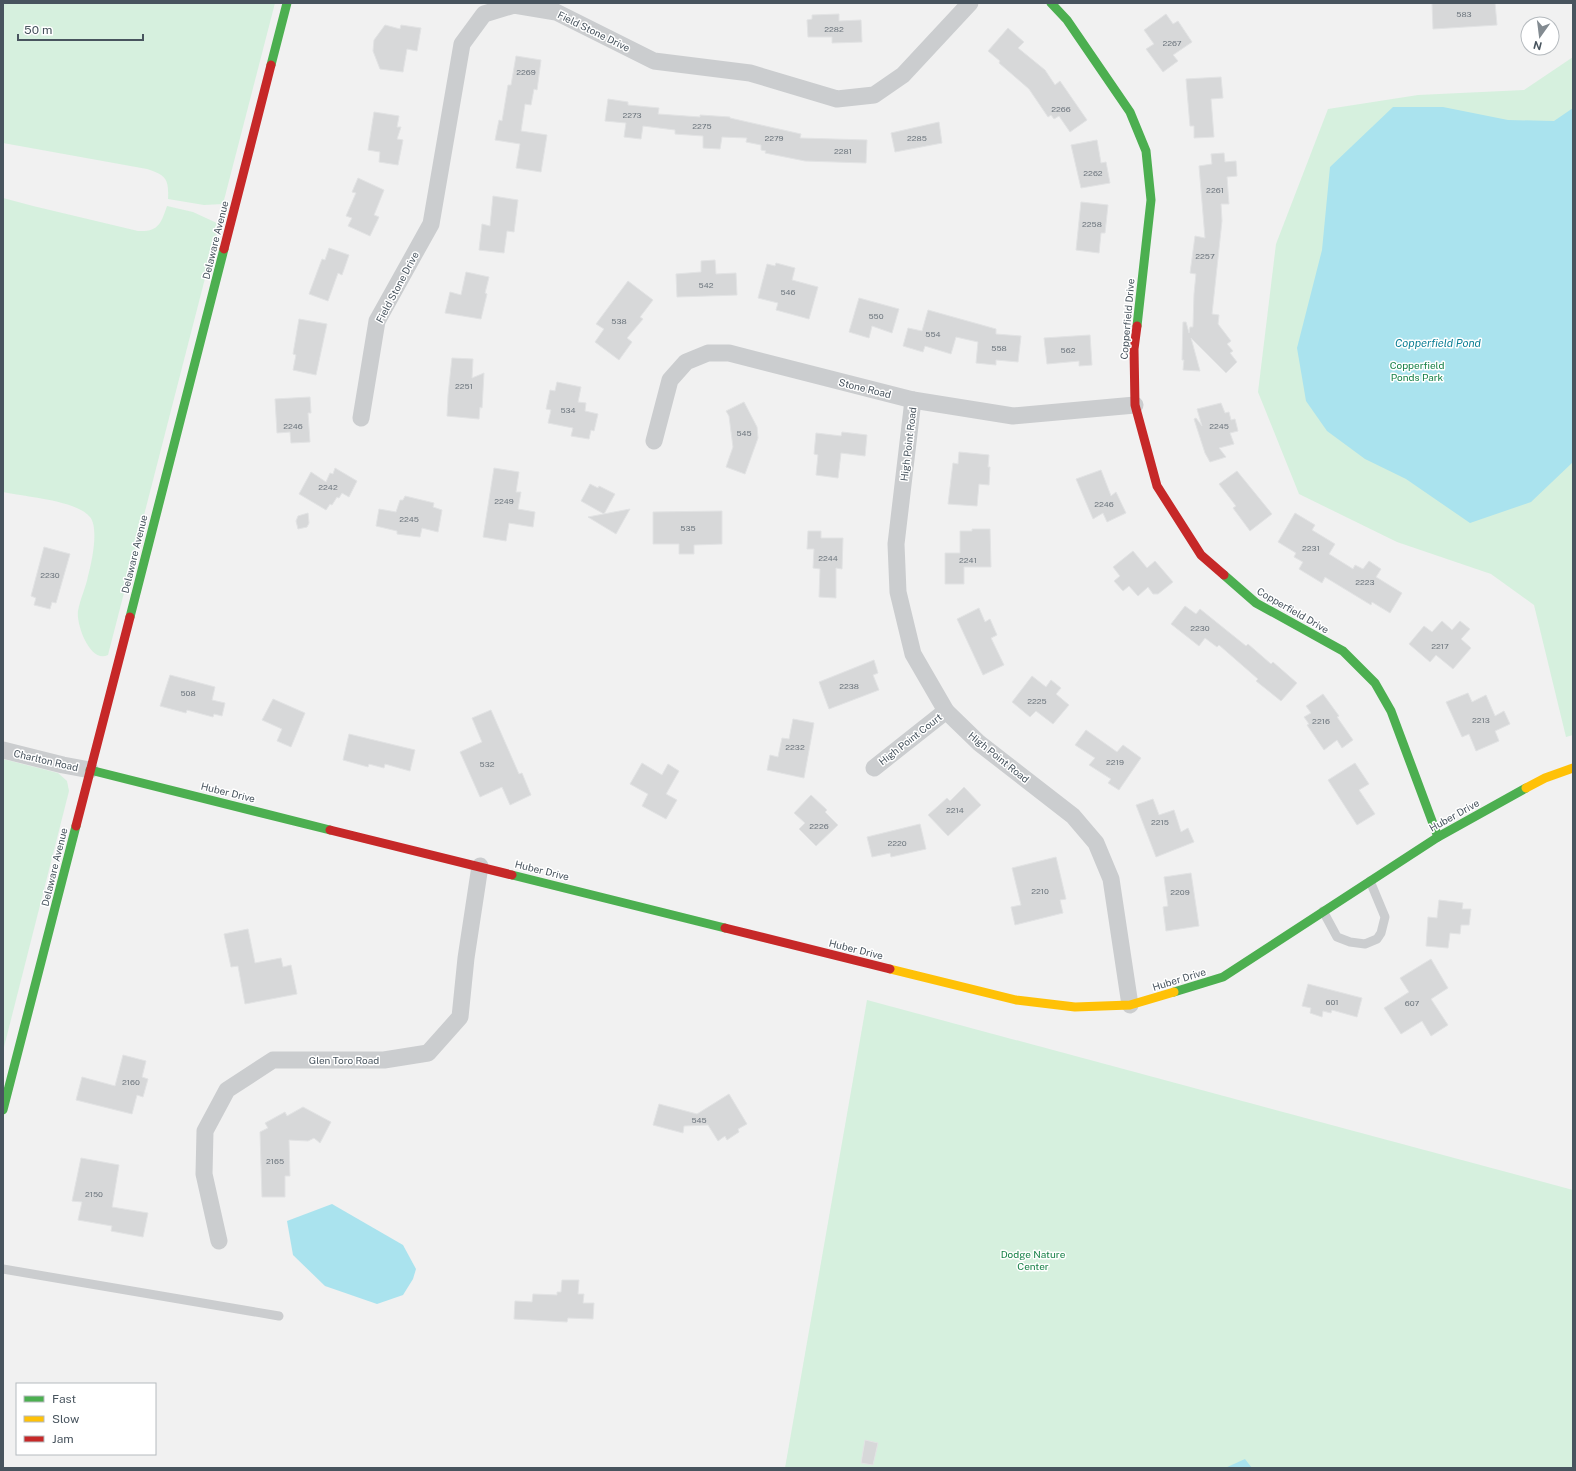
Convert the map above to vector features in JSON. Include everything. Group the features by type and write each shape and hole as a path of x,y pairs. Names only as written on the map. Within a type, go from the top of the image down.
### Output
{"street":[{"name":"Delaware Avenue","path":"3,1110 287,3"},
{"name":"Field Stone Drive","path":"361,418 377,321 431,224 462,44 484,14 514,4 556,12 654,61 750,73 837,99 874,95 903,75 970,3"},
{"name":"Copperfield Drive","path":"1051,3 1067,20 1130,112 1146,151 1151,200 1134,349 1135,404 1157,486 1201,555 1256,603 1343,651 1375,683 1391,712 1438,837"},
{"name":"Stone Road","path":"654,441 670,380 686,362 708,353 729,353 913,400 1013,416 1135,404"},
{"name":"High Point Road","path":"913,400 896,544 898,592 914,654 946,711 979,744 1073,816 1096,843 1111,879 1130,1005"},
{"name":"High Point Court","path":"874,768 946,711"},
{"name":"Charlton Road","path":"3,750 90,770"},
{"name":"Huber Drive","path":"90,770 1016,1000 1075,1007 1130,1005 1223,977 1438,837 1545,778 1573,768"},
{"name":"Glen Toro Road","path":"219,1241 204,1174 205,1131 227,1090 273,1060 384,1060 428,1053 460,1017 466,958 480,866"}],"lane":[{"path":"1323,911 1337,937 1350,942 1365,944 1377,939 1381,932 1385,916 1370,880"},
{"path":"3,1269 279,1316"}],"green space":[{"path":"3,3 275,3 223,204 204,205 168,199 168,187 165,179 158,173 147,169 3,143"},
{"name":"Copperfield Pond","path":"1573,57 1573,735 1566,737 1534,605 1491,574 1397,542 1299,494 1258,392 1276,244 1328,109 1418,95 1524,90"},
{"path":"3,198 138,231 151,230 155,228 161,222 167,206 193,212 219,224 108,655 101,656 95,654 86,641 79,625 78,611 90,570 94,545 93,522 90,517 83,511 62,503 3,492"},
{"path":"3,759 58,773 67,781 69,791 3,1051"},
{"name":"Dodge Nature Center","path":"867,1000 1573,1190 1573,1468 785,1468"}],"water":[{"name":"Copperfield Pond","path":"1393,107 1443,107 1508,120 1554,121 1573,108 1573,462 1531,502 1470,523 1406,479 1365,459 1327,431 1306,401 1297,348 1322,250 1330,167"},
{"path":"332,1204 403,1245 416,1269 413,1279 403,1295 377,1304 325,1286 293,1255 287,1221"},
{"path":"1245,1459 1252,1468 1225,1468"}],"building":[{"path":"1432,3 1495,3 1497,25 1433,29"},
{"path":"839,14 839,21 861,20 862,42 832,43 832,37 808,37 807,20 812,19 812,15"},
{"path":"1166,14 1173,24 1178,21 1192,42 1173,55 1178,61 1163,72 1146,49 1154,44 1144,30"},
{"path":"385,25 400,29 401,25 421,28 417,51 407,49 403,72 380,69 373,51 374,40"},
{"path":"1008,28 1024,42 1018,48 1045,70 1055,85 1060,81 1087,120 1070,132 1059,116 1054,119 1051,115 1048,117 1029,89 999,63 1000,61 988,51"},
{"path":"516,56 541,60 537,90 534,89 531,105 525,104 521,131 547,135 541,172 516,168 520,144 495,140 499,120 502,121 508,85 511,85"},
{"path":"1221,77 1223,98 1211,99 1214,137 1194,138 1194,126 1190,126 1186,79"},
{"path":"608,99 628,102 628,105 659,108 658,114 700,117 700,115 730,117 801,134 800,138 867,140 866,163 805,161 765,153 766,151 761,150 761,145 746,142 747,138 722,137 720,149 703,148 703,136 675,134 675,130 643,126 641,139 624,137 626,123 605,121"},
{"path":"374,112 399,116 397,127 401,127 397,139 403,140 398,165 379,162 380,152 368,150"},
{"path":"939,122 942,143 895,152 891,133"},
{"path":"1097,140 1101,163 1106,162 1110,183 1081,188 1071,145"},
{"path":"1224,153 1225,162 1236,161 1237,176 1227,177 1229,204 1221,204 1222,221 1212,314 1219,315 1218,324 1231,341 1227,344 1233,351 1230,353 1237,362 1226,373 1191,338 1200,371 1183,370 1183,322 1186,322 1189,333 1190,327 1193,327 1196,274 1190,273 1195,236 1205,238 1199,166 1212,164 1211,154"},
{"path":"358,178 384,190 374,215 379,217 370,236 348,226 352,218 346,216 356,193 352,192"},
{"path":"493,196 518,200 514,232 507,231 504,253 479,250 482,224 490,226"},
{"path":"1081,202 1108,205 1105,233 1101,233 1099,253 1076,250"},
{"path":"329,248 349,255 342,275 338,273 328,301 309,294 322,259 325,260"},
{"path":"715,260 716,274 736,273 737,295 677,297 676,274 701,272 701,261"},
{"path":"776,263 795,268 792,280 818,287 809,319 776,310 778,303 758,298 767,264 775,266"},
{"path":"466,272 489,277 485,293 487,294 481,319 445,313 450,292 461,295"},
{"path":"628,281 653,300 640,317 643,319 627,338 632,342 619,360 595,342 604,329 596,324"},
{"path":"859,298 899,309 892,333 872,326 869,338 849,332"},
{"path":"928,310 996,329 996,334 1021,336 1018,362 996,360 996,365 976,363 978,342 956,337 951,354 925,346 923,352 903,346 908,328 922,331"},
{"path":"299,319 327,324 316,375 293,370 296,355 293,354"},
{"path":"1090,335 1092,365 1079,366 1079,361 1047,364 1044,338"},
{"path":"452,358 473,359 472,378 484,373 482,408 480,407 479,419 447,416"},
{"path":"557,382 581,387 578,402 586,403 585,411 598,414 594,431 591,430 589,439 571,436 573,428 548,423 551,410 546,409 550,390 555,391"},
{"path":"310,397 311,413 308,413 310,442 291,443 290,432 277,433 275,399"},
{"path":"744,402 757,427 758,438 745,474 726,467 733,447 729,416 726,411"},
{"path":"1221,403 1225,413 1229,412 1231,420 1235,419 1238,431 1230,433 1234,444 1219,448 1226,457 1210,462 1205,453 1194,419 1196,418 1202,426 1197,409"},
{"path":"842,432 867,435 865,456 841,453 838,478 816,475 818,455 814,454 816,433 841,436"},
{"path":"959,452 989,455 989,485 979,484 977,506 948,504 953,463 958,464"},
{"path":"335,468 357,481 349,497 342,493 339,498 337,497 332,505 330,504 326,510 299,494 311,472 326,482 330,473 333,474"},
{"path":"494,468 519,472 516,492 521,492 518,509 535,512 533,527 509,523 506,541 483,537"},
{"path":"1101,470 1111,496 1116,492 1126,513 1107,522 1103,513 1093,519 1076,479"},
{"path":"1237,471 1272,514 1250,531 1233,508 1236,506 1219,484"},
{"path":"590,484 598,488 599,486 615,494 604,514 581,501"},
{"path":"405,496 434,503 433,507 442,510 438,532 422,528 420,537 397,534 397,531 376,526 379,509 396,512 400,500 403,500"},
{"path":"630,509 616,534 588,517"},
{"path":"722,511 722,544 694,545 694,554 679,554 679,544 653,544 653,512"},
{"path":"308,513 309,523 307,527 298,529 296,521 298,516"},
{"path":"1295,513 1315,525 1312,530 1335,544 1329,554 1353,569 1355,565 1363,569 1369,561 1381,569 1376,577 1402,593 1390,613 1372,602 1371,605 1325,577 1322,583 1299,569 1303,562 1294,557 1296,553 1278,542"},
{"path":"972,529 990,529 991,567 964,567 964,584 945,584 945,553 960,553 960,531 972,531"},
{"path":"808,531 821,531 821,538 843,538 842,569 836,568 836,598 819,597 820,569 813,568 814,549 807,549"},
{"path":"44,547 70,554 56,603 52,602 50,609 34,605 36,598 31,596"},
{"path":"1133,551 1147,568 1155,561 1173,582 1158,594 1153,594 1148,587 1138,596 1129,586 1123,591 1114,581 1120,576 1113,567"},
{"path":"1185,606 1196,614 1200,609 1246,646 1248,644 1271,664 1273,662 1297,683 1281,701 1256,681 1258,679 1219,645 1217,647 1205,638 1199,646 1171,624"},
{"path":"979,608 985,622 990,619 997,635 991,638 1004,665 983,675 957,619"},
{"path":"1442,621 1452,630 1460,621 1470,629 1461,639 1471,648 1453,669 1436,655 1430,662 1409,644 1424,626 1432,632"},
{"path":"874,660 878,673 873,675 879,690 829,709 819,682"},
{"path":"170,675 215,687 212,700 225,703 222,716 214,714 213,717 187,710 186,713 160,706"},
{"path":"1032,676 1046,687 1051,680 1061,688 1056,694 1069,705 1053,724 1036,711 1030,717 1012,702"},
{"path":"1468,693 1472,702 1486,695 1495,716 1504,711 1510,724 1495,731 1499,741 1476,751 1469,734 1462,737 1446,702"},
{"path":"1323,694 1339,716 1337,717 1353,740 1342,748 1337,740 1324,750 1307,725 1309,724 1304,717 1311,713 1306,706"},
{"path":"273,699 305,713 291,747 277,741 282,729 262,720"},
{"path":"491,710 519,774 522,773 531,795 510,805 502,787 480,797 460,752 482,742 472,718"},
{"path":"793,719 814,723 804,778 767,770 770,755 778,757 782,738 789,739"},
{"path":"1086,730 1117,752 1123,745 1141,758 1119,790 1108,783 1111,779 1089,765 1095,758 1075,745"},
{"path":"349,734 415,750 410,771 385,764 384,768 369,764 368,767 343,760"},
{"path":"642,763 662,775 668,764 679,771 666,794 677,800 666,819 642,806 648,794 630,784"},
{"path":"1355,763 1369,784 1359,790 1375,814 1357,825 1328,780"},
{"path":"964,787 981,805 948,836 928,815 947,798 950,801"},
{"path":"811,795 827,810 825,812 838,825 816,846 799,829 805,823 794,813"},
{"path":"1153,799 1159,815 1174,810 1181,832 1188,828 1194,842 1156,857 1136,805"},
{"path":"920,824 926,849 891,857 890,853 872,857 867,837"},
{"path":"1056,857 1066,899 1060,900 1063,913 1015,925 1011,907 1021,905 1012,868"},
{"path":"1191,873 1199,926 1166,931 1163,907 1168,906 1164,877"},
{"path":"1439,900 1463,903 1462,909 1471,909 1469,925 1461,925 1460,934 1450,933 1448,948 1426,946 1428,917 1437,918"},
{"path":"248,929 255,963 281,958 283,967 291,965 297,994 245,1004 238,966 231,967 224,934"},
{"path":"1431,959 1448,988 1431,999 1448,1025 1431,1036 1422,1021 1401,1034 1384,1008 1409,992 1400,978"},
{"path":"1308,984 1362,998 1357,1017 1332,1010 1331,1013 1323,1011 1322,1017 1310,1013 1311,1008 1302,1006"},
{"path":"123,1055 146,1061 142,1077 148,1079 143,1097 137,1095 132,1114 76,1100 82,1077 115,1086"},
{"path":"729,1094 747,1124 738,1129 739,1132 727,1140 725,1136 718,1141 708,1125 684,1126 683,1133 653,1125 659,1104 697,1114"},
{"path":"303,1107 331,1122 320,1143 314,1138 308,1141 289,1140 290,1176 285,1176 285,1197 262,1197 260,1132 268,1128 265,1123 285,1112 287,1116"},
{"path":"81,1158 119,1165 112,1207 148,1213 143,1237 111,1231 112,1226 78,1220 82,1202 72,1201"},
{"path":"562,1280 579,1280 578,1294 584,1294 583,1303 594,1303 593,1319 568,1318 567,1322 514,1319 515,1301 532,1302 533,1294 557,1295 557,1292 561,1292"},
{"path":"865,1440 878,1443 873,1465 861,1463"}],"traffic: fast":[{"path":"271,65 287,3"},
{"path":"1051,3 1067,20 1130,112 1146,151 1151,200 1137,326"},
{"path":"130,617 224,249"},
{"path":"1224,575 1256,603 1343,651 1375,683 1391,711 1438,837"},
{"path":"90,770 330,830"},
{"path":"1174,992 1223,977 1438,837 1526,788"},
{"path":"3,1110 76,826"},
{"path":"512,875 725,928"}],"traffic: slow":[{"path":"1526,788 1545,778 1573,768"},
{"path":"890,969 1016,1000 1075,1007 1130,1005 1174,992"}],"traffic: jam":[{"path":"224,249 271,65"},
{"path":"1137,326 1134,349 1135,405 1157,486 1201,555 1224,575"},
{"path":"76,826 130,617"},
{"path":"330,830 512,875"},
{"path":"725,928 890,969"}],"park label":[{"name":"Copperfield Ponds Park","path":"1417,370"}]}
